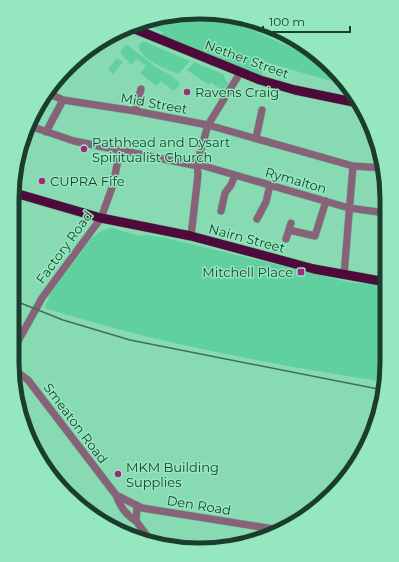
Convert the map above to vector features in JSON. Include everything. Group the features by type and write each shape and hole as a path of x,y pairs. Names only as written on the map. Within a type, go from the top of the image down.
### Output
{"main road":[{"name":"Nether Street","path":"138,30 240,73 295,90 352,102"},
{"name":"Nairn Street","path":"19,194 101,218 191,236 314,270 380,281"}],"street":[{"path":"191,236 198,175 197,164 208,125 240,73"},
{"path":"135,110 141,89"},
{"name":"Mid Street","path":"52,95 63,100 135,110 208,125 353,166 377,168"},
{"path":"46,132 63,100"},
{"path":"256,138 262,110"},
{"name":"Rymalton","path":"34,128 74,141 193,165 197,164 349,208 380,212"},
{"name":"Factory Road","path":"19,339 42,298 101,218 113,185 120,150"},
{"path":"344,275 353,166"},
{"path":"221,210 225,194 235,175"},
{"path":"257,219 266,202 270,185"},
{"path":"289,230 315,236 326,201"},
{"path":"286,239 292,222"},
{"name":"Smeaton Road","path":"19,373 28,380 116,495 120,505 129,517 136,521"},
{"name":"Den Road","path":"116,495 138,507 270,528"},
{"path":"138,507 136,521 146,535"}],"green space":[{"path":"188,19 211,19 234,22 305,53 332,77 331,81 265,62 262,76 163,36 162,32 150,26 164,22"},
{"path":"241,24 269,33 294,46 248,28"},
{"path":"143,41 190,61 178,74 155,64 145,56 138,46"},
{"path":"126,44 157,68 169,74 180,83 174,91 161,81 156,86 140,73 146,66 137,59 131,65 120,52"},
{"path":"117,58 123,62 113,74 108,70"},
{"path":"194,62 223,74 228,84 222,91 211,82 209,85 187,70"},
{"path":"112,228 139,236 146,235 166,238 348,282 380,285 379,381 288,366 192,347 118,329 45,308 50,294 92,238 101,231"}],"railway":[{"path":"19,302 63,320 130,340 378,389"}],"place":[{"name":"Ravens Craig","path":"187,92"},
{"name":"Pathhead and Dysart Spiritualist Church","path":"84,149"},
{"name":"CUPRA Fife","path":"42,181"},
{"name":"Mitchell Place","path":"301,272"},
{"name":"MKM Building Supplies","path":"118,474"}]}
